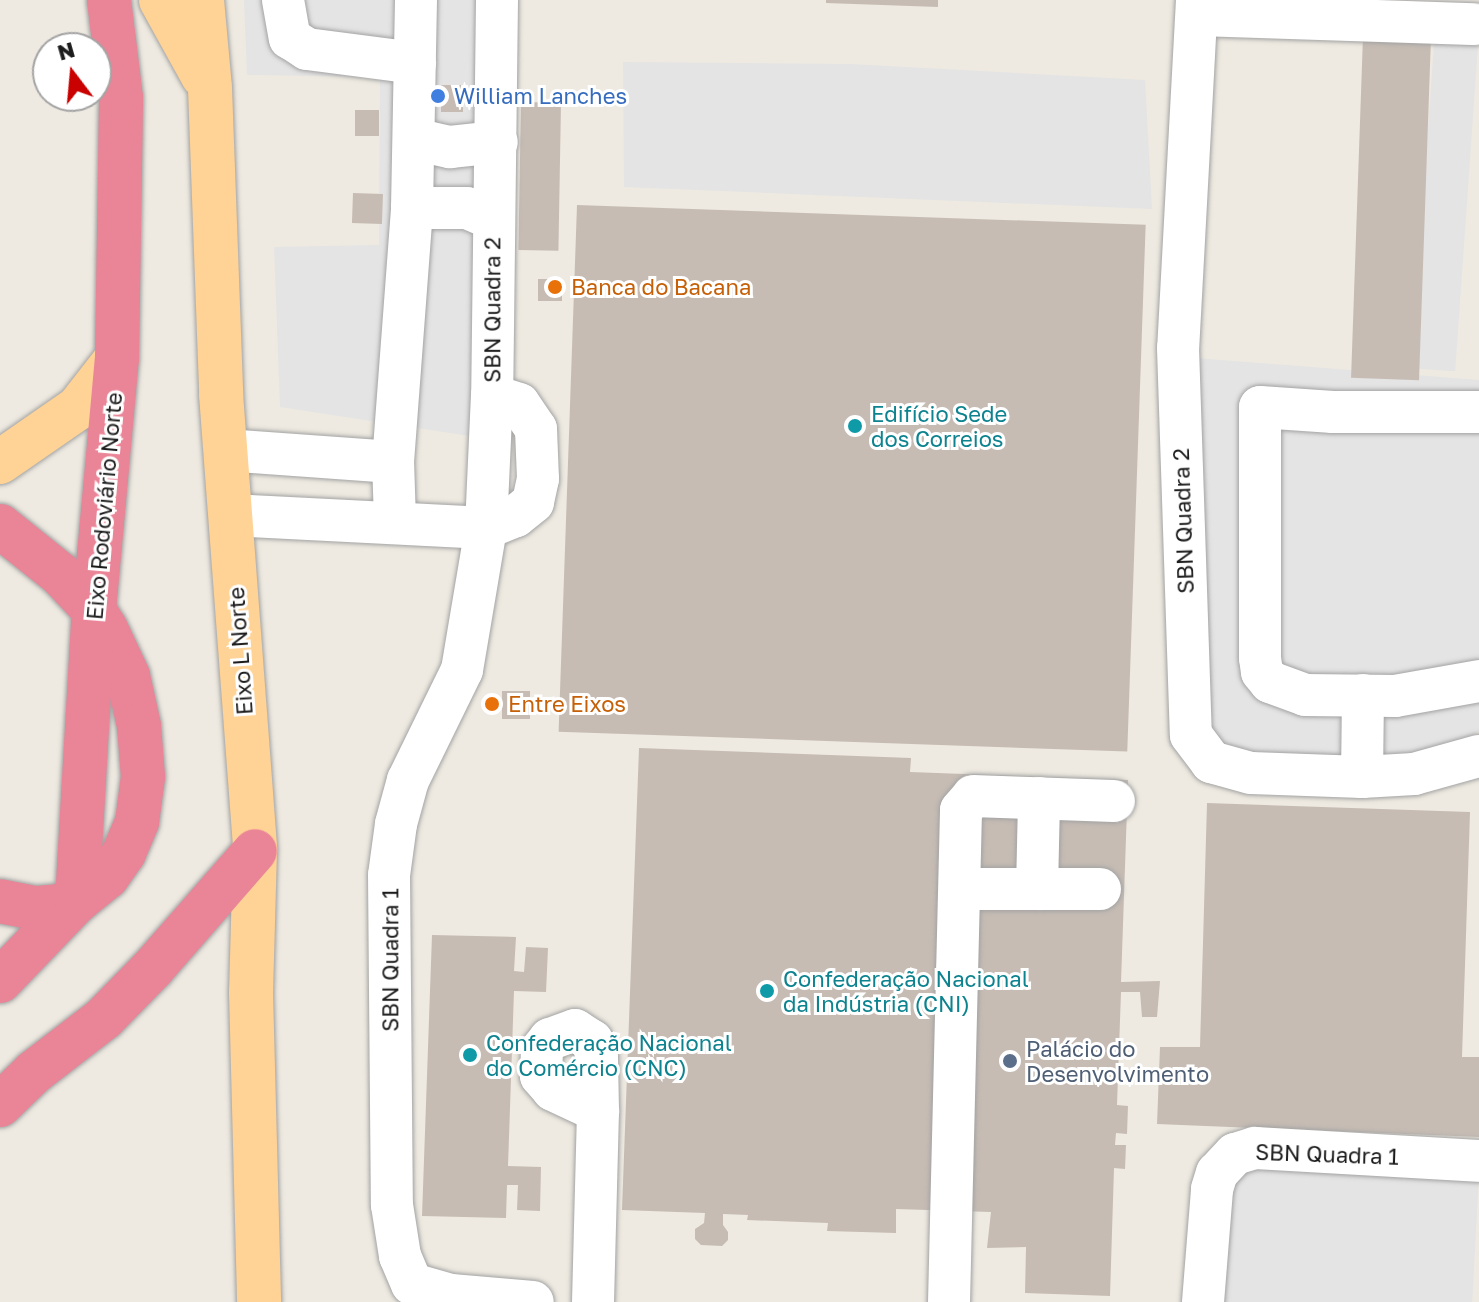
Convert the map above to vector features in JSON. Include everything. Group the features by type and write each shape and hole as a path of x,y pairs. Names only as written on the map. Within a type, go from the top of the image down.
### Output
{"highway":[{"name":"Eixo Rodoviário Norte","path":"77,901 94,610 117,358 121,98 109,0"},
{"path":"0,526 60,574 94,610 128,676 139,726 143,777 137,822 124,853 107,877 77,901 0,981"},
{"path":"0,1105 34,1072 104,1018 153,968 255,851"},
{"path":"0,901 35,908 77,901"}],"main road":[{"path":"161,0 210,88"},
{"name":"Eixo L Norte","path":"202,0 210,88 225,450 255,851 251,992 259,1302"},
{"path":"0,462 78,408 117,358"}],"street":[{"path":"283,0 290,38 307,49 415,63"},
{"path":"395,521 393,462 412,208 416,0"},
{"name":"SBN Quadra 2","path":"486,528 492,395 497,0"},
{"path":"1197,8 1474,24"},
{"name":"SBN Quadra 2","path":"1197,8 1178,348 1191,735 1198,750 1211,762 1251,773 1362,777 1414,774 1478,757"},
{"path":"414,139 450,147 497,142"},
{"path":"412,208 467,208 493,219"},
{"path":"1479,412 1361,412 1260,407 1262,672 1270,682 1305,695 1407,694 1479,681"},
{"path":"225,450 393,462"},
{"path":"230,515 486,528"},
{"name":"SBN Quadra 1","path":"486,528 462,670 408,780 396,824 389,875 392,1205 400,1256 412,1284 451,1295 533,1302"},
{"path":"1362,777 1363,695"},
{"path":"949,1302 961,889 960,825 965,801 973,796 1114,801"},
{"path":"1037,889 1039,798"},
{"path":"961,889 1100,889"},
{"path":"593,1302 598,1111"},
{"name":"SBN Quadra 1","path":"1203,1302 1212,1189 1217,1173 1235,1154 1267,1148 1479,1161"}],"shaded area":[{"path":"244,0 516,0 509,442 280,407 274,247 379,245 380,77 247,75"},
{"path":"1435,29 1479,32 1455,371 1411,368"},
{"path":"623,62 850,64 1145,80 1152,209 624,187"},
{"path":"1170,356 1479,380 1479,731 1430,767 1169,747"},
{"path":"1199,1166 1479,1181 1472,1302 1192,1302"}],"building":[{"path":"826,0 938,0 938,7 826,3"},
{"path":"1363,36 1431,38 1419,380 1351,378"},
{"path":"441,85 463,85 463,112 441,112"},
{"path":"521,102 561,103 558,251 518,250"},
{"path":"355,110 379,110 379,136 355,136"},
{"path":"353,193 383,194 382,224 352,223"},
{"name":"Edifício Sede dos Correios","path":"577,205 1146,225 1127,752 559,732"},
{"path":"538,279 562,279 562,301 538,301"},
{"path":"502,691 530,691 530,719 502,719"},
{"path":"639,748 911,758 910,772 1128,780 1121,982 1160,981 1157,1017 1142,1017 1140,992 1121,992 1117,1105 1128,1106 1127,1134 1116,1133 1115,1145 1126,1145 1125,1169 1114,1168 1110,1296 1025,1293 1026,1247 987,1248 991,1212 896,1209 896,1233 827,1231 828,1223 747,1220 748,1215 723,1214 728,1240 722,1246 701,1245 695,1239 695,1229 704,1223 705,1213 622,1210"},
{"path":"1207,803 1470,812 1462,1057 1479,1057 1479,1137 1157,1124 1160,1047 1200,1047"},
{"name":"Confederação Nacional do Comércio (CNC)","path":"432,935 516,937 514,971 524,972 526,947 548,948 546,992 514,991 508,1166 541,1167 540,1211 517,1210 518,1185 507,1185 506,1218 422,1216"}],"place":[{"name":"William Lanches","path":"438,96"},
{"name":"Banca do Bacana","path":"555,287"},
{"name":"Edifício Sede dos Correios","path":"855,426"},
{"name":"Entre Eixos","path":"492,704"},
{"name":"Confederação Nacional da Indústria (CNI)","path":"767,991"},
{"name":"Confederação Nacional do Comércio (CNC)","path":"470,1055"},
{"name":"Palácio do Desenvolvimento","path":"1010,1061"}]}
